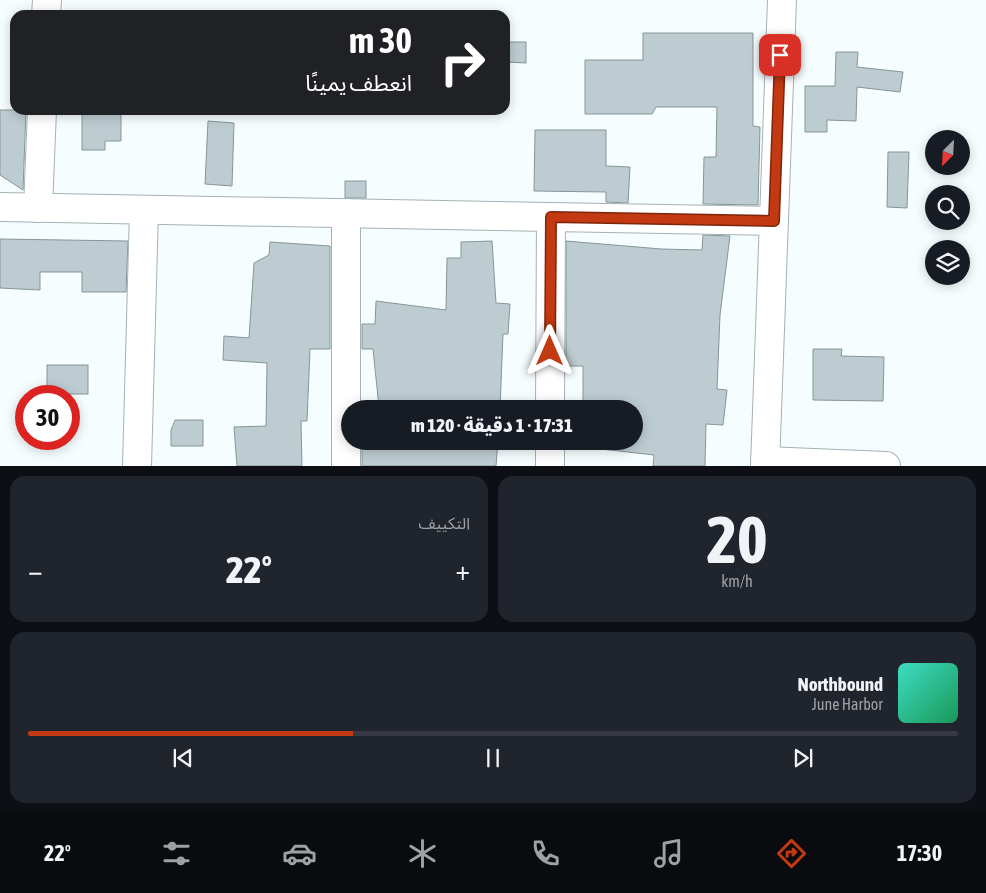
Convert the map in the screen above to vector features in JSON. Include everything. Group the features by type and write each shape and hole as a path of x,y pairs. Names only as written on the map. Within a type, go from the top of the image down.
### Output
{"street":[{"path":"782,0 765,463 886,466"},
{"path":"38,208 42,115"},
{"path":"0,207 774,221"},
{"path":"137,466 144,210"},
{"path":"346,213 346,466"},
{"path":"550,400 551,217"},
{"path":"550,450 550,466"}],"building":[{"path":"643,33 753,33 753,126 760,127 758,205 703,204 704,157 716,157 717,107 656,107 652,114 585,114 585,60 643,60"},
{"path":"510,42 526,42 526,63 510,62"},
{"path":"836,52 858,52 857,67 903,72 900,92 857,87 856,121 827,120 827,132 805,132 805,86 835,86"},
{"path":"0,110 10,110 10,115 26,115 23,190 0,175"},
{"path":"82,115 121,115 121,141 105,141 105,150 82,150"},
{"path":"208,121 234,123 232,186 205,184"},
{"path":"535,130 606,130 606,166 630,167 628,203 606,202 606,192 534,191"},
{"path":"888,152 909,152 907,208 887,207"},
{"path":"345,181 366,181 366,198 345,198"},
{"path":"703,235 730,236 720,315 717,389 727,390 723,425 706,424 705,466 653,466 654,455 610,450 643,450 643,400 583,400 583,366 566,366 566,241 661,249 702,250"},
{"path":"0,239 128,241 126,292 82,292 82,272 40,272 40,290 0,288"},
{"path":"492,241 496,303 510,304 508,334 503,334 500,400 378,400 373,349 362,349 362,324 375,324 376,301 446,310 447,258 461,258 461,242"},
{"path":"270,242 330,246 330,349 310,349 307,421 301,421 302,466 237,466 234,427 266,426 267,363 223,360 224,336 249,338 254,263 269,255"},
{"path":"813,349 842,349 841,356 884,357 883,401 813,400"},
{"path":"47,365 88,365 88,394 80,394 80,385 47,385"},
{"path":"175,420 203,420 203,446 171,446 171,430"},
{"path":"362,450 497,450 496,466 362,466"}],"route":[{"path":"550,351 551,217 774,221 780,55"}]}
